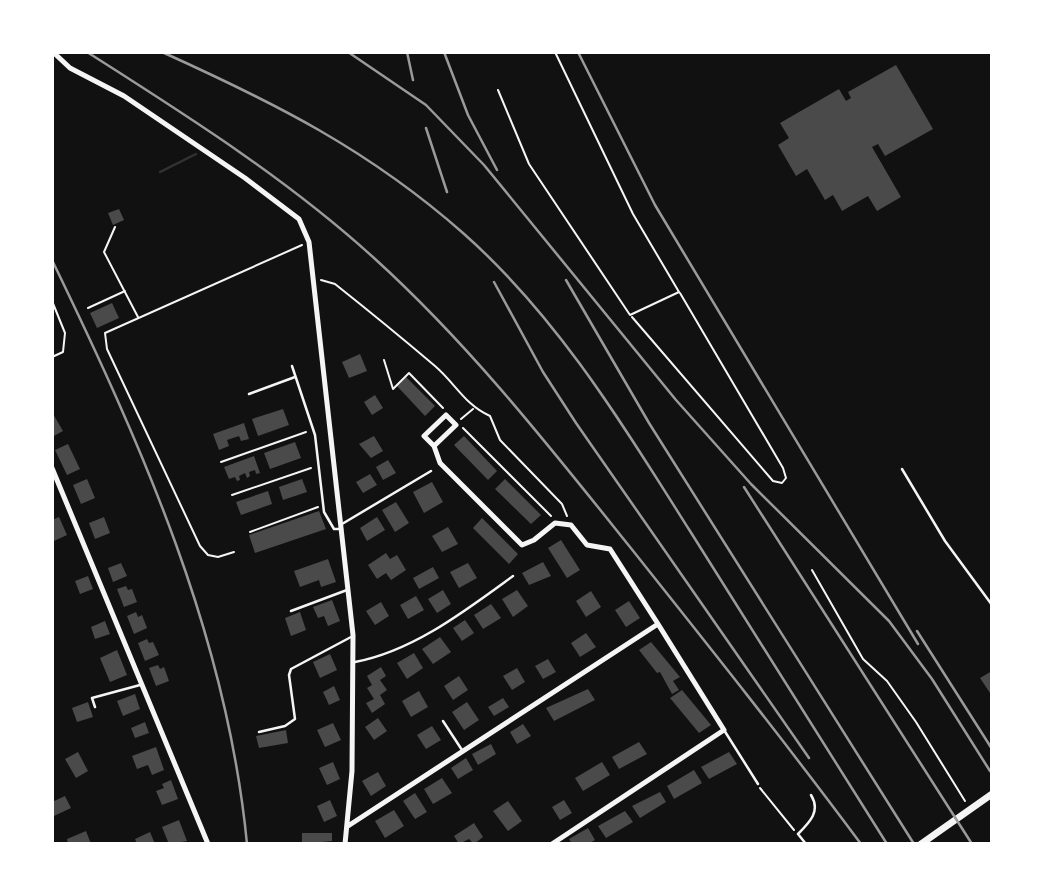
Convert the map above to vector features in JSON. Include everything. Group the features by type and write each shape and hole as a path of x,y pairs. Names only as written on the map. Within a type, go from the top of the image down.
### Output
{"street":[{"path":"53,52 70,68 124,96 245,178 299,219 309,242 353,635 352,771 345,844"},
{"path":"434,446 456,425 446,415 424,436 434,446 440,463 522,545 534,540 555,523 571,526 587,545 610,550 724,730 552,844"},
{"path":"52,468 208,844"},
{"path":"348,826 658,624"},
{"path":"920,844 992,794"}],"lane":[{"path":"292,366 313,430 323,505 329,524 334,529 431,471"},
{"path":"248,394 296,377"},
{"path":"902,469 945,541 992,605"},
{"path":"353,663 388,655 432,631 513,576"},
{"path":"291,611 349,590"},
{"path":"258,732 285,726 295,719 289,675 295,665 353,635"},
{"path":"95,707 92,698 143,684"},
{"path":"443,721 463,752"},
{"path":"724,730 758,784"},
{"path":"806,844 798,834 815,814 816,803 811,795"}],"path":[{"path":"498,90 529,164 631,315 773,481 782,483 786,478 783,468 632,214 555,52"},
{"path":"115,227 104,252 139,318"},
{"path":"234,552 218,557 208,555 200,546 107,349 105,333 309,242"},
{"path":"314,278 335,284 436,366 473,408 490,416 500,440 562,504 571,526"},
{"path":"88,308 125,291"},
{"path":"631,315 679,292"},
{"path":"52,301 65,333 63,352 52,357"},
{"path":"384,360 393,389 410,373 446,410 446,415"},
{"path":"456,425 473,408"},
{"path":"456,425 462,426 555,523"},
{"path":"221,462 313,430"},
{"path":"232,495 319,465"},
{"path":"250,532 323,505"},
{"path":"812,570 863,659 887,681 916,722 969,808"},
{"path":"758,784 798,834"}],"building":[{"path":"896,65 933,129 885,156 878,144 872,147 901,197 877,211 868,196 842,211 833,195 825,200 807,169 796,176 778,145 789,138 780,123 839,89 846,101 851,98 848,92"},
{"path":"119,209 124,220 113,225 108,213"},
{"path":"112,303 119,318 97,328 90,313"},
{"path":"360,354 367,371 349,378 342,362"},
{"path":"406,377 435,406 425,416 397,386"},
{"path":"375,395 383,408 372,415 364,402"},
{"path":"283,409 289,425 258,436 252,419"},
{"path":"52,412 63,431 52,437"},
{"path":"244,423 249,439 241,441 239,436 227,440 229,446 219,450 213,434"},
{"path":"374,436 383,451 371,458 359,444"},
{"path":"464,436 497,471 488,480 454,445"},
{"path":"295,442 301,458 270,469 264,453"},
{"path":"68,444 80,469 67,475 55,450"},
{"path":"254,456 260,473 256,474 255,470 249,472 250,476 247,478 245,473 239,476 240,480 237,481 235,477 229,479 224,467"},
{"path":"388,460 396,473 383,480 376,467"},
{"path":"370,474 377,485 363,493 356,482"},
{"path":"87,479 95,498 81,504 73,485"},
{"path":"302,479 307,492 283,500 279,487"},
{"path":"505,479 541,515 531,524 495,489"},
{"path":"432,482 443,502 424,513 413,492"},
{"path":"268,491 272,504 241,515 236,502"},
{"path":"396,502 409,523 395,532 382,510"},
{"path":"319,511 326,529 255,553 249,535"},
{"path":"59,517 67,535 54,541 52,520"},
{"path":"104,517 110,533 95,539 89,523"},
{"path":"377,517 385,530 367,541 360,528"},
{"path":"482,518 518,554 509,564 473,528"},
{"path":"448,527 458,544 442,552 432,536"},
{"path":"561,540 580,570 567,578 548,548"},
{"path":"386,553 390,559 397,555 406,570 391,580 386,573 377,579 368,565"},
{"path":"328,559 336,582 321,587 319,580 300,587 294,571"},
{"path":"543,562 551,576 529,585 522,573"},
{"path":"121,563 127,576 113,582 108,568"},
{"path":"468,563 477,578 459,588 450,572"},
{"path":"433,567 439,578 419,589 413,578"},
{"path":"88,576 93,589 80,594 75,581"},
{"path":"126,586 128,590 132,589 137,602 124,607 117,589"},
{"path":"443,590 451,604 437,613 428,599"},
{"path":"517,590 528,606 513,617 502,599"},
{"path":"591,591 601,607 586,617 576,601"},
{"path":"416,596 424,610 408,619 400,605"},
{"path":"332,600 340,621 328,626 324,616 318,618 313,607"},
{"path":"629,601 640,618 626,627 615,610"},
{"path":"381,602 389,616 375,625 366,611"},
{"path":"491,604 501,618 483,629 474,615"},
{"path":"136,612 138,617 142,615 147,628 134,634 127,616"},
{"path":"300,612 306,630 291,636 285,618"},
{"path":"465,620 474,633 462,641 453,628"},
{"path":"105,621 110,634 95,639 91,627"},
{"path":"586,633 596,647 580,657 571,643"},
{"path":"440,637 451,652 433,664 422,649"},
{"path":"147,639 149,643 153,642 159,655 145,661 138,643"},
{"path":"651,642 680,677 673,681 679,690 672,694 660,672 657,673 639,650"},
{"path":"117,650 127,675 110,682 100,658"},
{"path":"414,653 423,668 407,679 397,663"},
{"path":"330,654 337,670 320,678 313,662"},
{"path":"548,659 556,672 543,679 535,666"},
{"path":"158,665 160,669 164,667 169,681 156,686 149,668"},
{"path":"381,667 386,676 380,680 387,690 380,695 385,704 372,713 366,703 374,699 367,688 372,685 367,676"},
{"path":"517,668 525,682 512,690 503,676"},
{"path":"992,671 992,696 980,678"},
{"path":"459,676 468,690 453,700 444,686"},
{"path":"334,686 340,700 329,705 323,692"},
{"path":"588,689 595,700 554,721 546,708"},
{"path":"682,690 711,725 699,733 670,698"},
{"path":"419,691 428,707 411,717 402,701"},
{"path":"135,694 140,709 123,716 117,701"},
{"path":"503,698 509,707 494,716 488,707"},
{"path":"88,702 93,717 77,722 72,708"},
{"path":"467,702 479,720 464,730 452,712"},
{"path":"378,718 387,731 374,740 365,727"},
{"path":"145,722 149,733 135,738 131,728"},
{"path":"333,723 341,740 325,747 317,730"},
{"path":"523,724 531,736 517,744 510,732"},
{"path":"432,726 441,740 426,749 417,735"},
{"path":"286,730 288,743 259,748 256,736"},
{"path":"639,742 647,754 619,769 612,757"},
{"path":"491,744 496,754 478,765 472,754"},
{"path":"156,747 164,770 152,775 148,765 137,769 132,756"},
{"path":"78,752 88,771 76,778 65,759"},
{"path":"729,752 737,764 709,779 701,767"},
{"path":"466,758 473,770 458,779 451,768"},
{"path":"333,762 340,779 327,785 319,768"},
{"path":"602,762 610,775 583,791 575,778"},
{"path":"694,770 702,783 674,799 667,786"},
{"path":"378,772 386,786 371,796 362,781"},
{"path":"442,778 452,793 433,804 424,789"},
{"path":"171,780 178,799 162,805 156,791 164,788 162,784"},
{"path":"660,792 666,802 640,818 632,806"},
{"path":"415,793 427,812 415,819 403,801"},
{"path":"65,796 71,808 54,816 52,802"},
{"path":"330,800 337,816 324,822 317,806"},
{"path":"564,800 572,813 560,820 552,807"},
{"path":"508,801 522,821 508,831 493,811"},
{"path":"394,810 404,826 385,838 375,821"},
{"path":"625,811 633,822 606,838 598,826"},
{"path":"179,820 187,841 169,844 162,827"},
{"path":"474,823 483,837 474,844 469,839 459,844 454,836"},
{"path":"588,828 595,840 588,844 572,844 569,839"},
{"path":"86,831 91,844 68,844 67,839"},
{"path":"150,832 155,844 137,844 135,839"},
{"path":"302,833 332,833 332,841 302,844"}],"waterway":[{"path":"160,172 196,154"}],"railway":[{"path":"87,52 271,174 340,229 409,291 476,361 569,471 747,694 861,844"},
{"path":"162,52 320,130 392,177 463,233 529,300 559,336 614,412 887,844"},
{"path":"348,52 426,105 484,165 676,400 751,484 889,621 932,679 990,771"},
{"path":"407,52 413,80"},
{"path":"444,52 468,115 497,170"},
{"path":"578,52 655,205 918,644"},
{"path":"426,128 447,192"},
{"path":"52,260 118,400 176,544 221,691 237,767 247,844"},
{"path":"566,280 649,423 914,844"},
{"path":"494,282 543,372 576,423 809,758"},
{"path":"744,487 972,844"},
{"path":"917,631 992,749"}]}
